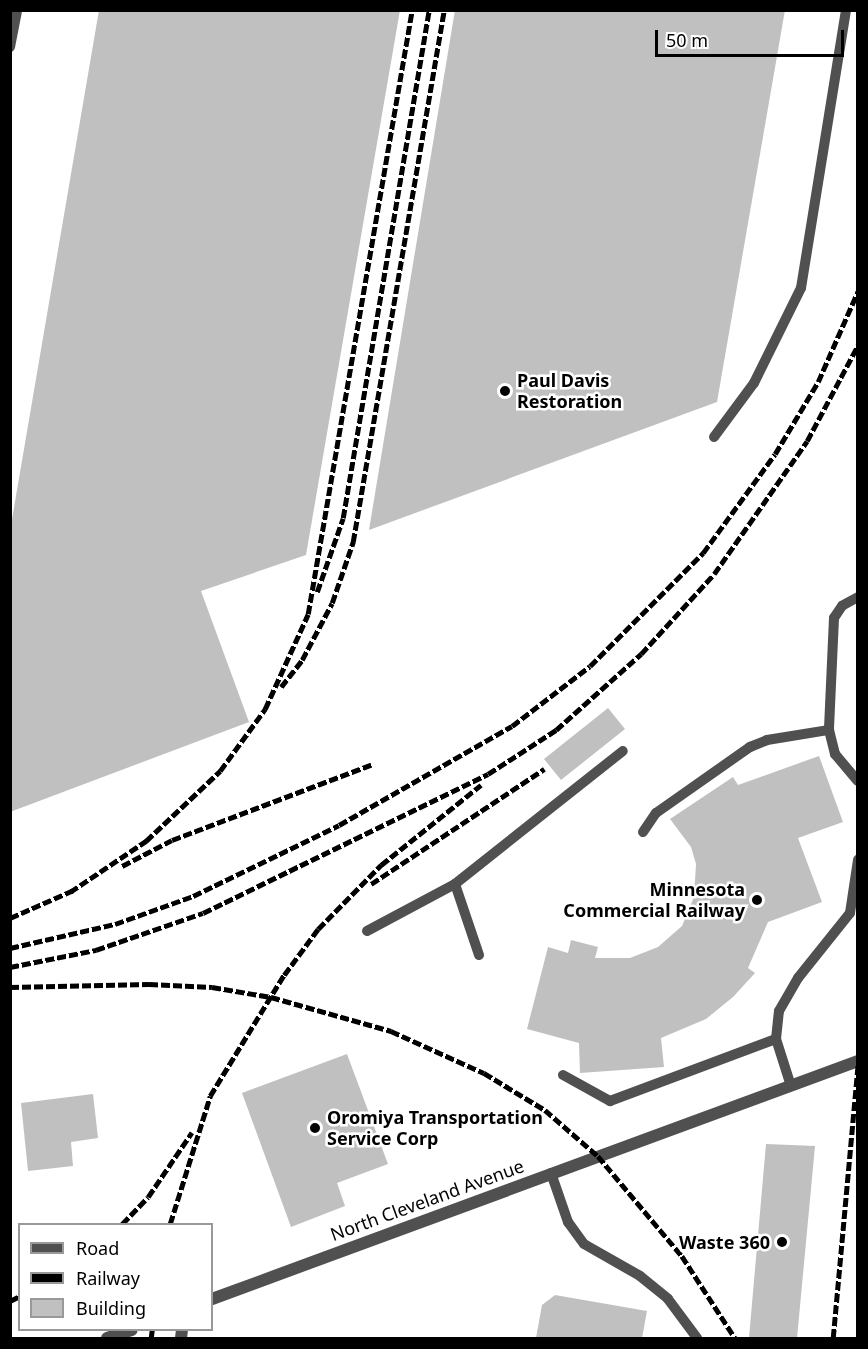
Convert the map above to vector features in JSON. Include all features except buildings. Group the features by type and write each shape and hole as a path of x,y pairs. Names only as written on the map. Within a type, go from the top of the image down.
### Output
{"street":[{"name":"North Cleveland Avenue","path":"213,1299 858,1061"},
{"path":"107,1338 126,1331"}],"lane":[{"path":"10,47 17,10"},
{"path":"714,437 754,383 801,288 846,10"},
{"path":"858,597 842,606 834,618 829,730 835,754 858,782"},
{"path":"643,832 656,813 750,747 767,740 829,730"},
{"path":"367,931 455,884 622,751"},
{"path":"791,1086 776,1039 779,1011 788,994 850,913 858,860"},
{"path":"455,884 479,955"},
{"path":"563,1075 609,1101 776,1039"},
{"path":"551,1173 568,1222 584,1244 640,1276 668,1299 697,1338"}],"railway":[{"path":"70,892 146,841 220,771 265,709 308,614 412,10"},
{"path":"317,592 343,518 429,10"},
{"path":"281,687 302,660 332,603 353,542 444,10"},
{"path":"10,948 115,924 193,896 339,825 512,726 590,666 703,553 775,454 818,382 858,291"},
{"path":"10,967 96,950 203,913 488,774 556,730 641,654 714,574 807,441 858,345"},
{"path":"122,866 172,840 371,765"},
{"path":"371,884 544,769"},
{"path":"170,1223 210,1096 284,975 318,929 381,865 481,785"},
{"path":"10,918 76,889"},
{"path":"10,987 149,984 212,987 271,997 391,1031 484,1073 545,1110 598,1156 682,1256 735,1338"},
{"path":"833,1338 858,1064"},
{"path":"123,1223 148,1197 192,1132"},
{"path":"10,1301 18,1297"},
{"path":"151,1338 152,1331"}],"place":[{"name":"Paul Davis Restoration","path":"505,391"},
{"name":"Minnesota Commercial Railway","path":"757,900"},
{"name":"Oromiya Transportation Service Corp","path":"315,1128"},
{"name":"Waste 360","path":"782,1242"}]}
